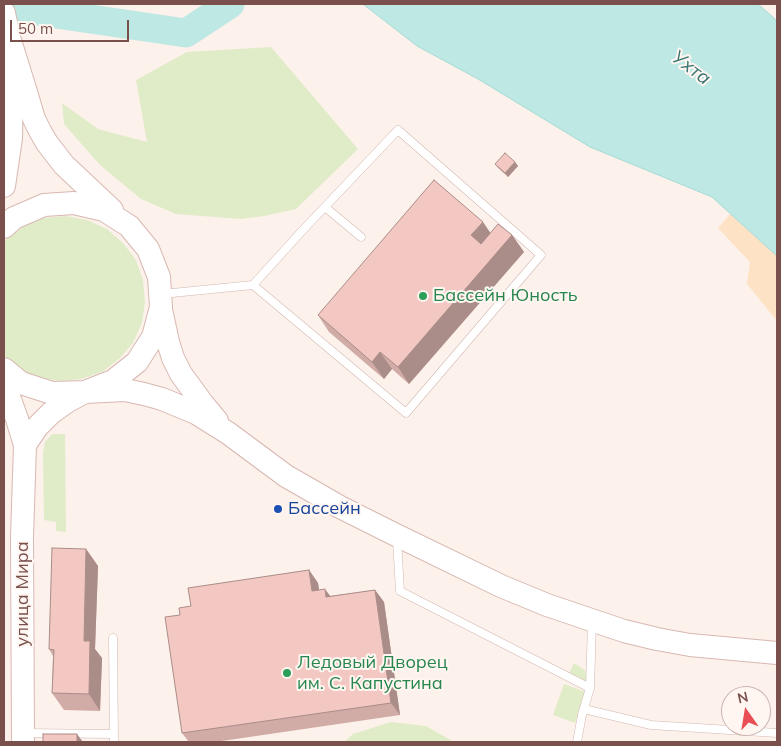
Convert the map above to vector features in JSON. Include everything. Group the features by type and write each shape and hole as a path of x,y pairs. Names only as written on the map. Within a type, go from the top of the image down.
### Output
{"main road":[{"path":"4,13 9,37 34,119 47,143 64,165 129,226 148,249 159,277 168,342 173,358 181,374 228,433"},
{"path":"4,186 11,130 12,87 9,37"},
{"path":"4,227 14,218 44,205 74,203 104,210 129,226"},
{"path":"25,445 37,427 51,413 85,392 114,381 137,362 153,336 161,301"},
{"path":"4,369 21,382 52,393 125,390 162,399 196,413 228,433 286,476 340,507 502,586 547,605 624,631 657,639 690,645 777,653"},
{"name":"улица Мира","path":"4,383 25,445 17,736"}],"lane":[{"path":"161,301 253,285 398,130 541,256 406,413 253,285"},
{"path":"325,206 362,237"},
{"path":"396,535 400,591 590,688"},
{"path":"577,742 590,688 592,621"},
{"path":"113,638 114,742"},
{"path":"584,709 652,725 777,733"},
{"path":"17,736 114,734"}],"green space":[{"path":"271,47 358,149 296,209 241,219 176,214 141,199 100,165 64,124 62,103 98,129 147,142 136,80 187,52"},
{"path":"66,216 87,220 107,229 123,243 136,260 143,280 145,302 142,323 133,343 119,359 102,372 81,379 60,381 39,378 19,369 4,356 4,242 24,226 44,218"},
{"path":"52,434 65,434 66,532 56,531 56,522 44,520 43,453 45,442"},
{"path":"574,663 585,670 587,682 569,673"},
{"path":"564,684 586,692 575,723 553,715"},
{"path":"391,722 426,726 454,742 344,742 353,734"}],"sand":[{"path":"730,214 777,256 777,321 747,284 750,262 718,228"}],"water":[{"name":"Ухта","path":"363,4 758,4 777,22 777,256 712,197 590,147 478,79 417,46"}],"building":[{"path":"505,153 515,162 505,173 495,164"},
{"name":"Бассейн Юность","path":"434,180 483,222 471,235 481,244 498,224 512,235 398,367 380,352 372,362 318,315"},
{"path":"52,548 86,549 84,641 90,641 89,694 52,693 54,650 49,649"},
{"name":"Ледовый Дворец им. С. Капустина","path":"309,570 312,591 325,589 326,597 375,590 391,703 182,733 165,617 180,615 179,608 191,606 188,588"},
{"path":"43,734 77,734 77,742 43,742"}],"waterway":[{"path":"4,11 15,8 186,33 230,4"}],"place":[{"name":"Бассейн Юность","path":"423,296"},
{"name":"Бассейн","path":"278,509"},
{"name":"Ледовый Дворец им. С. Капустина","path":"287,673"}]}
